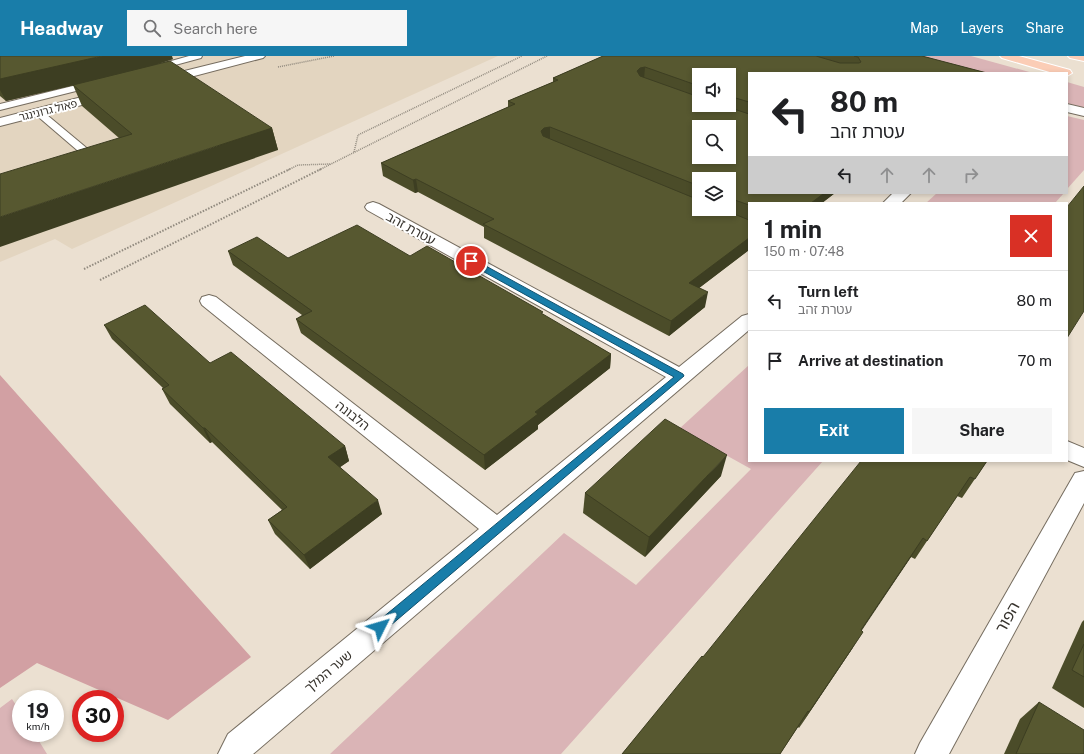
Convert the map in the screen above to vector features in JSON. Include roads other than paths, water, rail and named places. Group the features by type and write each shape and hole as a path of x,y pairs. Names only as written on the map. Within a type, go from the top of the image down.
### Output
{"main road":[{"path":"1006,56 1064,72"},
{"path":"1074,56 1084,58"}],"street":[{"path":"150,84 259,56"},
{"name":"פאול גרונינגר","path":"0,122 120,91"},
{"path":"1068,108 1084,112"},
{"path":"892,202 902,194"},
{"name":"עטרת זהב","path":"373,207 680,376"},
{"name":"הלבונה","path":"209,302 497,529"},
{"name":"שער המלך","path":"236,749 497,529 748,321"},
{"path":"1068,450 1084,458"},
{"name":"הפור","path":"931,754 1084,480"}],"lane":[{"path":"144,72 198,56"},
{"path":"0,107 99,83"},
{"path":"38,112 91,157 78,163"}]}
